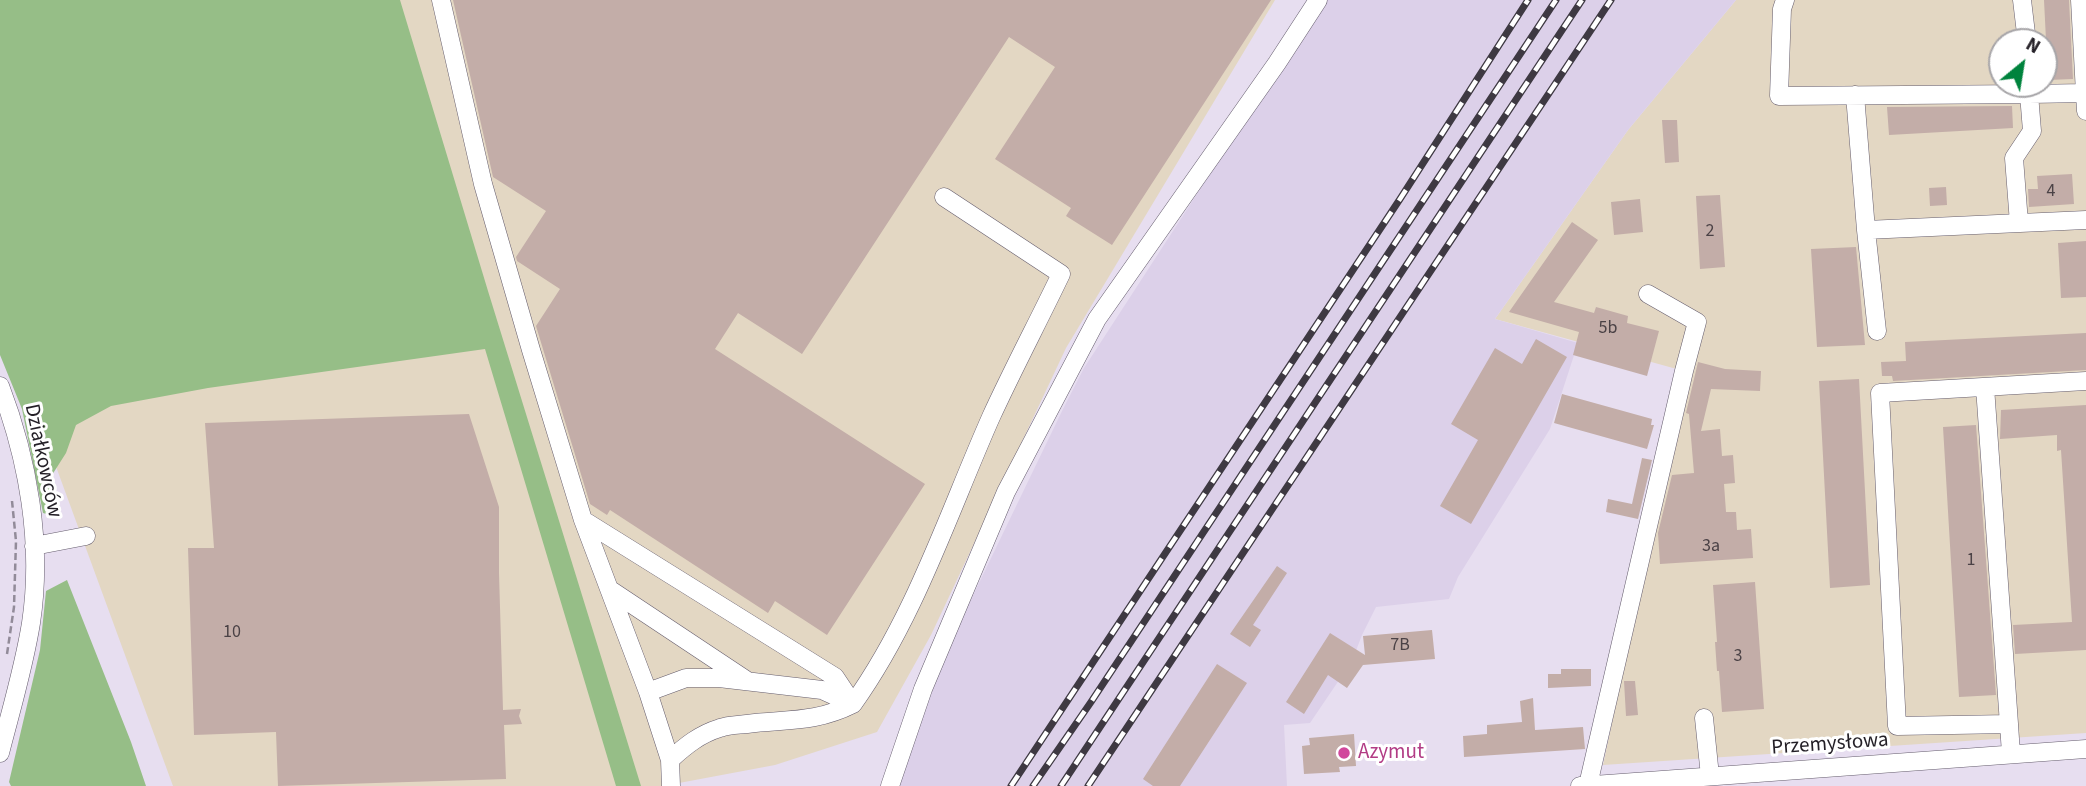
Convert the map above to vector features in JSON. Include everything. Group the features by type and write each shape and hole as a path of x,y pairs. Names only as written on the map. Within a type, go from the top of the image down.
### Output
{"street":[{"path":"441,0 483,184 531,350 583,520 648,692 670,760 671,786"},
{"path":"890,786 923,689 1006,492 1097,319 1318,0"},
{"path":"1785,0 1782,9 1779,96 1988,90"},
{"path":"2022,0 2025,28"},
{"path":"2080,0 2086,111"},
{"path":"2058,91 2085,93"},
{"path":"1856,95 1877,331"},
{"path":"2019,223 2014,158 2032,131 2030,98"},
{"path":"670,760 690,741 722,727 813,719 835,713 853,704 889,648 928,566 992,416 1061,274 944,197"},
{"path":"1866,230 2086,220"},
{"path":"1588,785 1697,321 1648,294"},
{"path":"2009,724 1897,726 1880,393 2086,382"},
{"name":"Działkowców","path":"0,386 24,467 32,513 34,546 32,620 26,654 0,753"},
{"path":"1986,387 2011,754"},
{"path":"583,520 835,677 853,704"},
{"path":"34,546 86,536"},
{"path":"609,589 751,683"},
{"path":"648,692 686,678 719,678 822,690 853,704"},
{"path":"1704,718 1710,776"},
{"name":"Przemysłowa","path":"1578,786 2086,749"}],"path":[{"path":"7,655 15,607 16,541 12,498"}],"shaded area":[{"path":"382,0 1275,0 1066,348 931,635 877,732 775,765 663,786 173,786 36,412"},
{"path":"1323,0 1736,0 1628,130 1495,319 1578,343 1550,429 1458,577 1449,599 1376,607 1352,661 1310,723 1284,725 1287,786 884,786 909,728 1084,368"},
{"path":"1736,0 2086,0 2086,733 1603,765 1684,371 1495,319 1628,130"}],"green space":[{"path":"0,0 400,0 641,786 616,786 485,349 208,388 111,406 76,425 66,453 52,475 61,518 43,513 22,409 0,355"},
{"path":"67,580 146,786 11,786 9,782 40,650 46,591"}],"building":[{"path":"453,0 1271,0 1112,245 1066,216 1071,208 995,159 1055,67 1009,37 802,354 738,313 715,349 925,484 827,635 775,601 768,613 610,510 607,515 590,504 536,326 560,289 517,261 516,257 546,211 493,177"},
{"path":"2044,0 2069,0 2073,79 2058,80 2058,28 2045,28"},
{"path":"2012,106 2013,128 1889,135 1887,107"},
{"path":"1662,120 1677,120 1679,162 1665,163"},
{"path":"2072,174 2074,204 2029,207 2028,189 2038,189 2037,176"},
{"path":"1946,187 1947,205 1930,206 1929,188"},
{"path":"1720,195 1725,267 1700,269 1696,196"},
{"path":"1640,199 1643,232 1614,235 1611,202"},
{"path":"1572,222 1598,240 1554,302 1594,313 1596,307 1628,316 1627,323 1659,331 1647,376 1573,355 1579,332 1509,312"},
{"path":"2086,241 2086,297 2061,298 2058,243"},
{"path":"1856,247 1865,345 1817,347 1811,249"},
{"path":"2086,333 2086,370 1893,381 1892,376 1882,376 1881,362 1906,361 1905,342"},
{"path":"1536,339 1567,357 1471,524 1440,506 1478,440 1451,424 1495,348 1522,364"},
{"path":"1698,362 1725,369 1761,371 1760,391 1711,389 1701,431 1720,429 1722,456 1733,455 1735,483 1724,484 1726,512 1736,512 1737,530 1751,529 1753,558 1660,564 1658,533 1672,475 1694,473 1689,414 1686,413"},
{"path":"1859,379 1870,585 1830,588 1819,381"},
{"path":"1562,394 1652,419 1651,425 1654,425 1647,449 1554,423"},
{"path":"2086,405 2086,650 2015,654 2013,625 2072,622 2061,450 2057,451 2057,435 2000,439 2001,410"},
{"path":"469,414 499,507 503,710 521,709 519,716 522,724 504,725 506,779 278,786 276,732 194,735 188,548 214,548 205,423"},
{"path":"1976,425 1996,695 1959,697 1943,427"},
{"path":"1642,458 1652,460 1638,519 1606,512 1608,499 1632,504"},
{"path":"1277,566 1287,573 1253,625 1261,630 1250,647 1230,634"},
{"path":"1755,582 1764,709 1722,712 1713,585"},
{"path":"1432,630 1435,659 1363,665 1347,688 1328,675 1304,714 1286,702 1330,633 1365,655 1363,636"},
{"path":"1217,664 1247,683 1180,786 1153,786 1143,779"},
{"path":"1561,669 1591,669 1591,686 1548,688 1548,674 1561,674"},
{"path":"1624,681 1635,681 1638,715 1626,716"},
{"path":"1533,698 1535,730 1583,727 1585,749 1464,757 1463,736 1487,734 1487,725 1522,722 1520,701"},
{"path":"1354,734 1356,766 1339,767 1340,772 1304,774 1302,746 1310,745 1309,738"}],"railway":[{"path":"1011,786 1400,199 1528,0"},
{"path":"1033,786 1556,0"},
{"path":"1061,786 1582,0"},
{"path":"1088,786 1611,0"}],"place":[{"name":"Azymut","path":"1344,753"}]}
